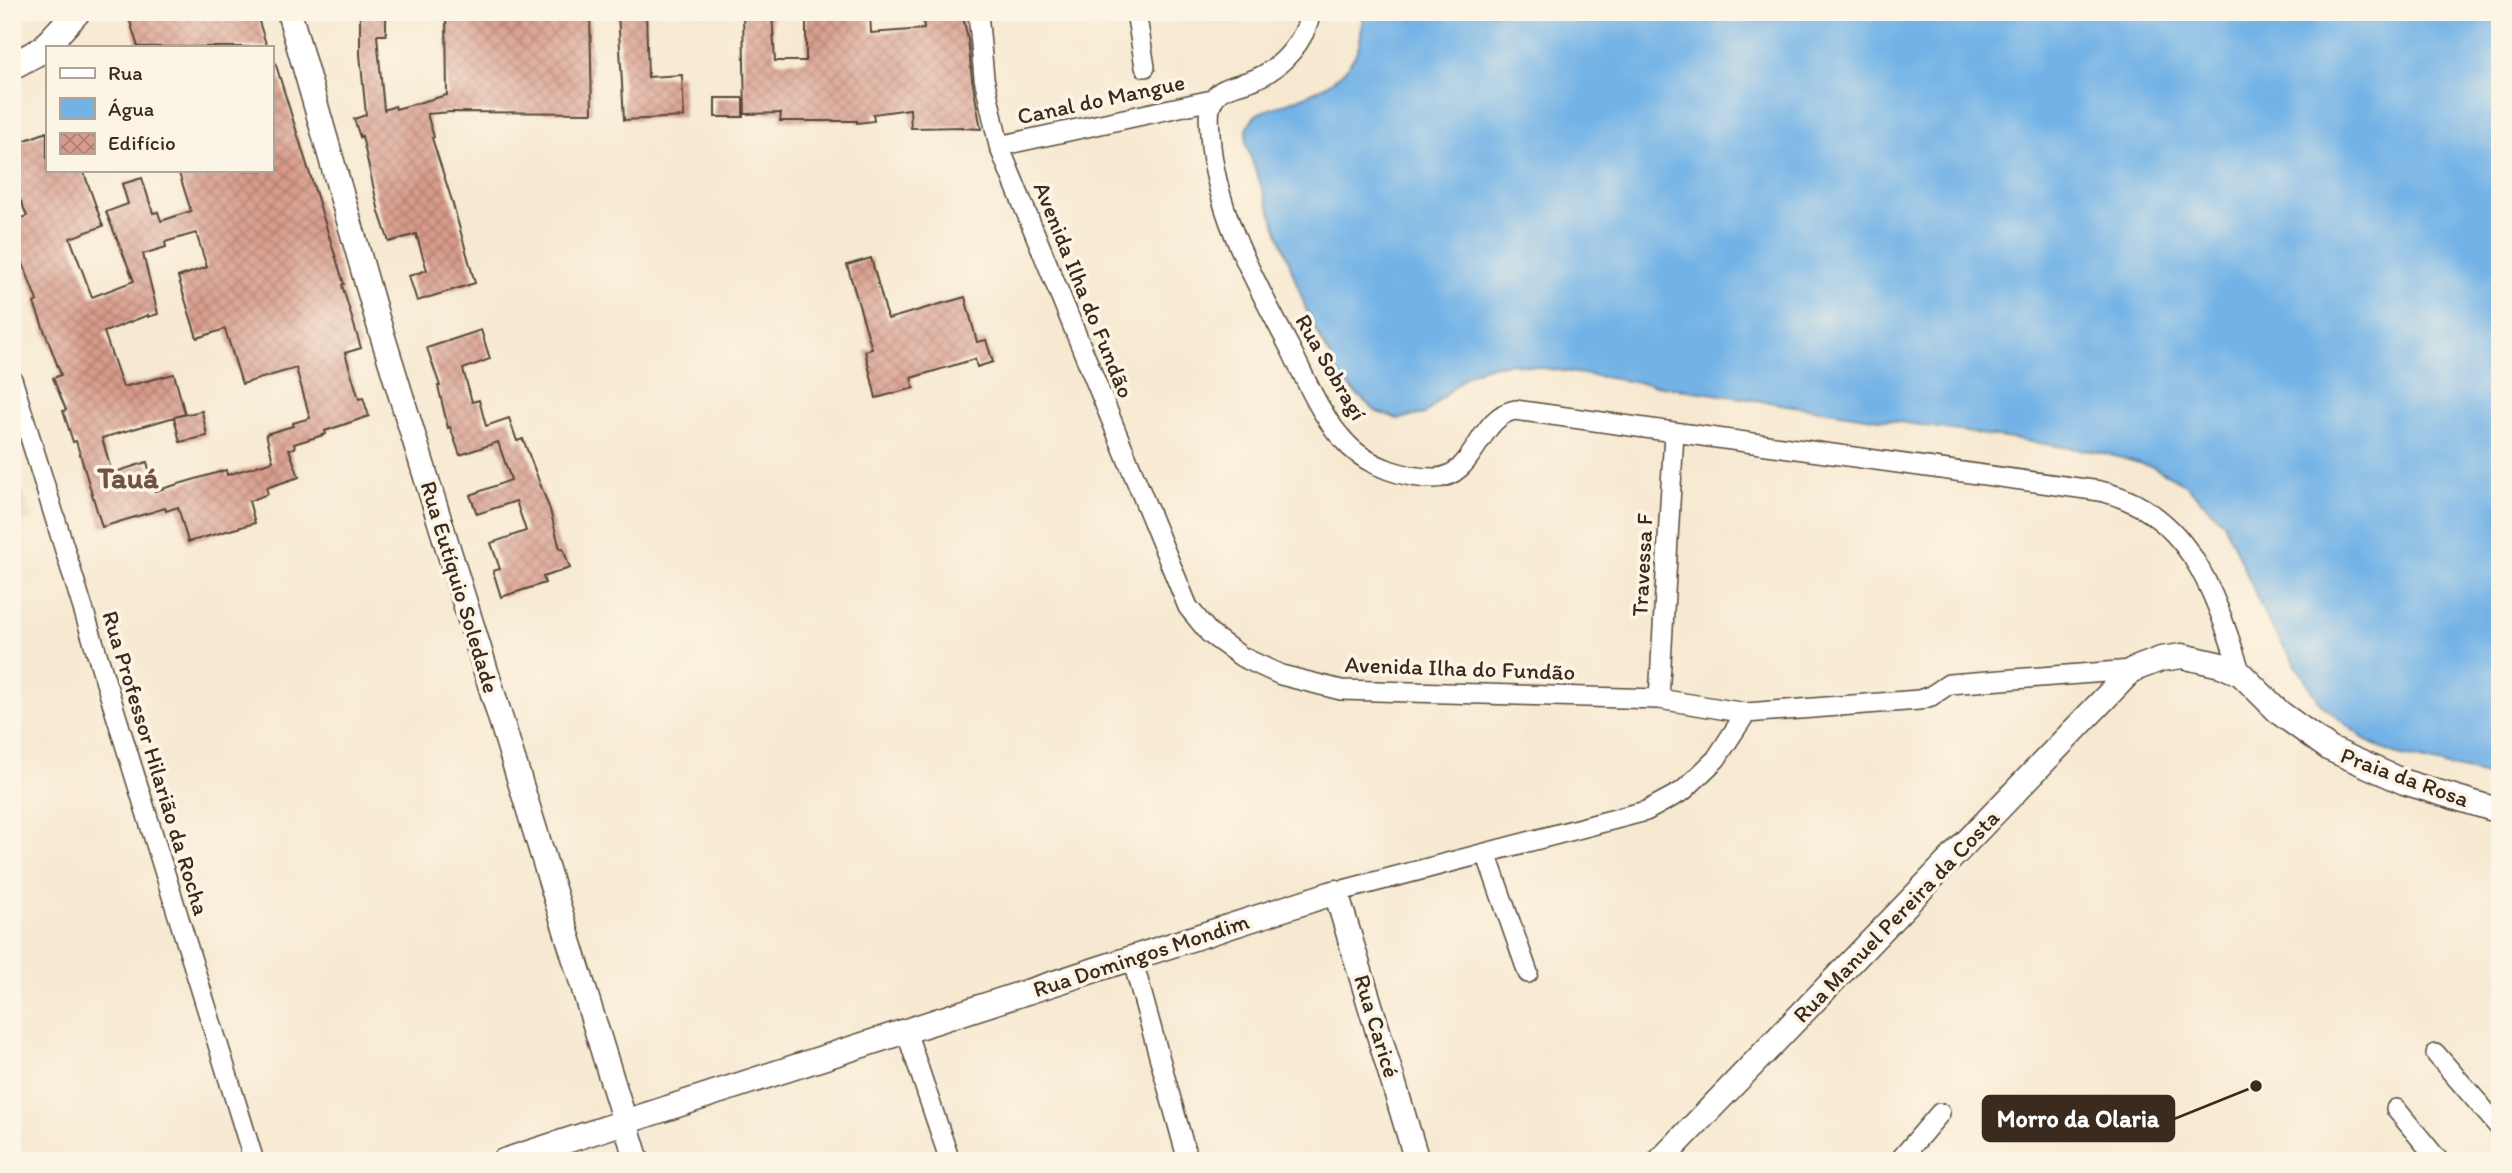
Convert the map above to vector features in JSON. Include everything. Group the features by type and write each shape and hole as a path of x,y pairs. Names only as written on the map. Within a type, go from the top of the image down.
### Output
{"main road":[{"path":"12,66 42,50 77,12"}],"street":[{"name":"Rua Eutíquio Soledade","path":"289,12 381,332 637,1161"},
{"name":"Avenida Ilha do Fundão","path":"978,12 984,78 999,146 1188,607 1210,634 1242,657 1281,675 1341,690 1659,699 1746,713 1919,700 1931,696 1949,684 2132,670"},
{"path":"1136,12 1145,67"},
{"path":"1213,100 1233,84 1255,79 1279,65 1298,44 1311,12"},
{"name":"Canal do Mangue","path":"999,146 1213,100"},
{"name":"Rua Sobragí","path":"1213,100 1209,112 1211,152 1220,197 1249,269 1328,421 1352,449 1387,470 1434,478 1447,476 1460,469 1500,415 1514,410 2123,496 2140,505 2166,526 2196,560 2217,600 2241,674"},
{"name":"Rua Professor Hilarião da Rocha","path":"12,379 254,1161"},
{"name":"Travessa F","path":"1659,699 1674,433"},
{"name":"Praia da Rosa","path":"2132,670 2161,659 2182,656 2221,665 2241,674 2280,713 2330,749 2404,782 2500,811"},
{"name":"Rua Manuel Pereira da Costa","path":"1660,1161 2132,670"},
{"name":"Rua Domingos Mondim","path":"504,1161 1336,892 1646,811 1683,791 1716,759 1746,713"},
{"path":"1486,853 1528,973"},
{"name":"Rua Caricé","path":"1336,892 1418,1161"},
{"path":"1132,958 1187,1160"},
{"path":"906,1031 950,1161"},
{"path":"2436,1054 2500,1128"},
{"path":"2396,1110 2440,1161"},
{"path":"1899,1161 1940,1113"}],"shaded area":[{"path":"12,460 33,520 12,527"}],"water":[{"path":"1364,12 2500,12 2500,778 2394,754 2368,742 2322,705 2268,622 2224,523 2185,484 2153,467 2104,453 1510,363 1484,367 1464,377 1425,414 1398,419 1377,412 1344,383 1309,317 1246,144 1248,127 1259,113 1318,90 1343,72 1359,45"}],"building":[{"path":"127,12 256,12 267,46 138,46"},
{"path":"360,12 386,12 386,35 377,35 384,110 447,95 446,12 590,12 592,113 427,114 475,283 417,301 409,276 427,270 416,234 389,242 379,212 362,136 360,137 354,119 366,115 360,54"},
{"path":"618,12 646,12 648,77 682,75 684,117 624,120"},
{"path":"743,12 772,12 775,61 806,61 806,12 870,12 871,33 924,29 923,12 962,12 981,129 911,128 910,109 873,114 874,121 857,123 780,121 781,113 745,114"},
{"path":"275,62 344,284 342,285 361,348 345,353 359,399 363,398 369,416 294,444 295,448 289,449 299,477 266,488 268,494 249,501 255,523 188,542 178,507 166,511 165,508 102,527 76,441 73,442 63,411 66,410 53,378 61,375 34,303 37,301 18,250 12,252 12,221 27,216 12,180 12,145 46,132 46,172 84,172 103,226 70,238 92,297 134,281 106,212 128,204 122,184 142,178 153,213 158,212 161,221 191,211 179,172 273,172","holes":["196,233 207,267 178,277 197,338 225,329 242,384 296,368 310,418 266,434 273,461 227,475 226,470 155,491 147,462 112,473 102,438 185,414 174,374 123,387 104,332 148,315 158,314 143,254 166,247 165,242"]},
{"path":"715,98 743,98 743,117 715,117"},
{"path":"871,258 888,319 965,297 977,342 986,340 993,362 977,367 975,359 911,378 914,388 876,398 865,351 872,349 847,265"},
{"path":"481,330 490,359 463,369 472,402 479,400 486,426 509,418 517,441 523,439 550,510 560,549 563,548 570,568 543,577 545,583 501,597 493,571 500,569 491,543 526,531 516,501 477,514 470,495 511,480 498,442 460,455 450,427 448,428 440,386 427,348"},
{"path":"202,411 207,436 180,442 174,417"}],"place":[{"name":"Morro da Olaria","path":"2256,1086"}],"district":[{"name":"Tauá","path":"128,477"}]}
